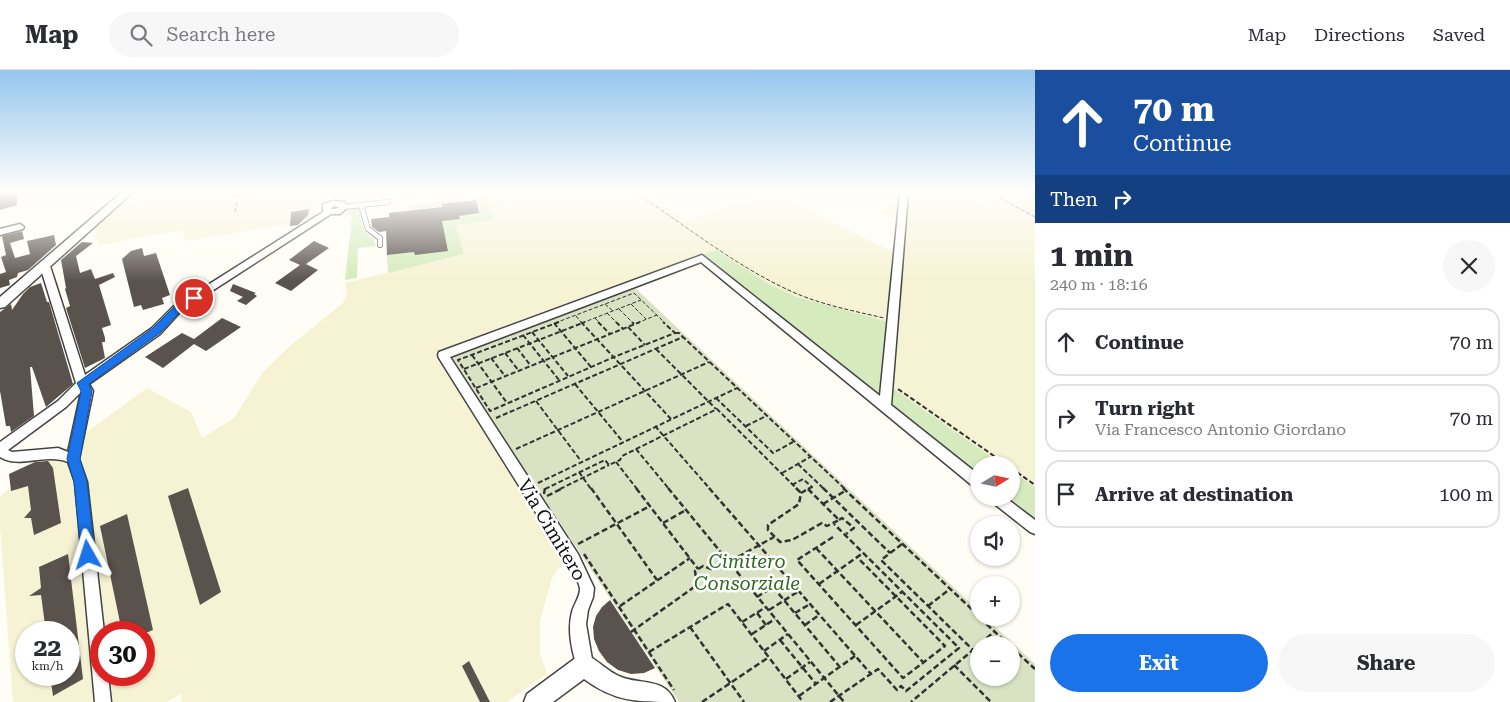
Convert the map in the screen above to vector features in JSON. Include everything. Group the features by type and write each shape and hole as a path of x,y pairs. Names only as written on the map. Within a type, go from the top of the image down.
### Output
{"street":[{"path":"0,304 94,222"},
{"path":"76,441 66,451 58,453 10,457 0,450 62,404 82,383 156,331 177,309 303,222"},
{"path":"901,222 885,407 970,475"},
{"path":"0,232 20,227"},
{"name":"Via Cimitero","path":"585,665 579,642 578,625 581,609 587,598 587,586 573,559 443,355 702,258 885,407"},
{"path":"45,266 82,383 87,391 73,459 81,482 103,702"},
{"path":"58,453 73,459"},
{"path":"1007,506 1035,528"},
{"path":"535,702 585,665 591,671 622,689 653,693 670,698"}],"lane":[{"path":"365,222 370,234 380,238 380,245"}],"path":[{"path":"680,222 725,253 795,292 822,303 893,321"},
{"path":"675,333 614,357 490,411 458,360 634,293 675,333 679,333 970,608"},
{"path":"464,369 642,300"},
{"path":"605,304 613,311"},
{"path":"631,304 646,320"},
{"path":"619,309 634,324"},
{"path":"608,313 622,329"},
{"path":"575,315 671,418"},
{"path":"476,388 657,315"},
{"path":"595,318 610,334"},
{"path":"554,323 591,367"},
{"path":"628,327 645,344"},
{"path":"532,332 568,377"},
{"path":"523,335 560,380"},
{"path":"496,418 683,337"},
{"path":"518,348 531,366"},
{"path":"656,349 801,494"},
{"path":"505,353 519,371"},
{"path":"472,354 507,403"},
{"path":"491,358 505,377"},
{"path":"516,449 709,362"},
{"path":"887,382 993,456"},
{"path":"575,384 623,442"},
{"path":"538,484 671,418 737,388"},
{"path":"716,398 773,453 793,441"},
{"path":"536,401 581,462"},
{"path":"534,477 546,496 717,409"},
{"path":"746,426 766,416"},
{"path":"656,426 871,674"},
{"path":"636,449 844,702"},
{"path":"781,474 810,457"},
{"path":"544,493 545,488 605,460 610,465"},
{"path":"616,462 698,569"},
{"path":"798,464 890,553"},
{"path":"579,472 657,580"},
{"path":"1020,474 1035,485"},
{"path":"792,485 803,479 812,487 801,494 799,504 768,526 768,530 774,537 780,542 786,541 822,523 828,526 842,518 854,528 845,535"},
{"path":"808,489 839,520"},
{"path":"823,504 846,491"},
{"path":"650,506 578,544 632,630 650,652 670,698"},
{"path":"663,523 686,510"},
{"path":"830,702 878,669 898,690 901,686 906,691 958,648 833,523"},
{"path":"632,630 697,584 695,571 698,569 703,566 714,570 774,537"},
{"path":"833,537 797,560 904,678 945,646 857,557"},
{"path":"902,544 881,560 970,648"},
{"path":"816,548 923,662"},
{"path":"819,584 863,553"},
{"path":"619,607 690,558"},
{"path":"757,597 787,578"},
{"path":"774,587 839,666"},
{"path":"928,606 950,589"},
{"path":"768,610 799,591"},
{"path":"856,625 902,592"},
{"path":"650,652 728,604 803,702"},
{"path":"795,613 810,604"},
{"path":"742,622 766,607"},
{"path":"757,613 766,625"},
{"path":"805,625 819,615"},
{"path":"751,634 775,619"},
{"path":"989,626 999,636"},
{"path":"690,627 744,702"},
{"path":"988,636 994,631"},
{"path":"764,651 788,634"},
{"path":"780,640 816,684"},
{"path":"911,702 970,652"},
{"path":"1020,655 1035,669"},
{"path":"799,696 854,656"},
{"path":"702,702 769,657"},
{"path":"786,679 810,662"},
{"path":"954,665 991,702"}],"shaded area":[{"path":"97,222 296,222 186,241 182,230 99,245 93,226"},
{"path":"470,222 835,222 894,253 900,222 1035,222 1035,487 1020,477 1020,456 990,456 884,382 885,321 797,297 767,283 717,251 636,278 435,353 565,559 552,578 540,621 540,653 547,674 507,702 182,702 180,694 167,702 13,702 0,527 0,496 147,388 191,412 202,438 234,418 262,373 291,345 343,303 347,295 345,283 464,254 456,224"}],"green space":[{"path":"351,222 362,222 366,233 373,238 376,246 358,248 357,278 345,280"},
{"path":"430,222 475,222 456,225 464,254 388,273 387,255 448,250 444,231 410,225"},
{"path":"717,250 767,283 797,297 885,321 888,324 884,382 990,456 970,456 970,474 703,254"},
{"name":"Cimitero Consorziale","path":"634,287 970,603 970,626 995,626 1005,636 970,636 970,686 1020,686 1020,650 1035,664 1035,702 679,702 449,356"},
{"path":"1020,477 1035,487 1035,529 1008,506 1020,506"}],"building":[{"path":"290,222 301,222 298,225 290,226"},
{"path":"371,222 442,222 448,251 415,255 414,252 387,255 386,231 379,232 372,227"},
{"path":"22,231 24,239 10,243 15,258 30,254 27,241 54,235 56,245 28,270 18,273 17,277 9,280 10,285 0,288 0,274 6,272 1,257 6,255 2,236"},
{"path":"314,241 329,248 306,264 318,270 291,291 275,283 300,265 289,260"},
{"path":"82,242 93,243 76,256 80,273 91,269 95,279 113,273 115,277 99,285 111,325 102,328 105,338 105,342 102,342 105,358 85,368 66,308 70,306 65,289 61,260"},
{"path":"142,248 144,256 156,253 170,295 162,298 164,304 143,310 141,305 134,307 122,259 131,251"},
{"path":"41,283 47,302 49,302 73,384 46,407 32,367 30,367 34,416 11,432 10,426 6,426 0,391 0,312 11,304 12,310 30,287"},
{"path":"233,284 256,293 254,294 257,296 246,305 237,301 243,297 230,291"},
{"path":"222,318 241,327 206,351 194,344 163,368 145,357 182,333 194,339"},
{"path":"48,461 53,468 61,523 34,535 31,518 24,518 31,510 28,486 11,491 9,474 35,462"},
{"path":"188,488 221,592 200,605 168,496"},
{"path":"127,514 151,621 120,621 100,526"},
{"path":"68,554 76,621 45,621 41,595 29,596 41,588 39,567"},
{"path":"610,600 655,668 644,673 631,674 618,670 607,662 599,651 594,639 593,627 596,616"},
{"path":"80,654 83,679 80,681"},
{"path":"469,661 490,702 480,702 462,666"},
{"path":"52,686 71,686 53,696"}],"route":[{"path":"88,555 81,482 73,459 87,391 82,383 156,331 177,309 194,298"}]}
